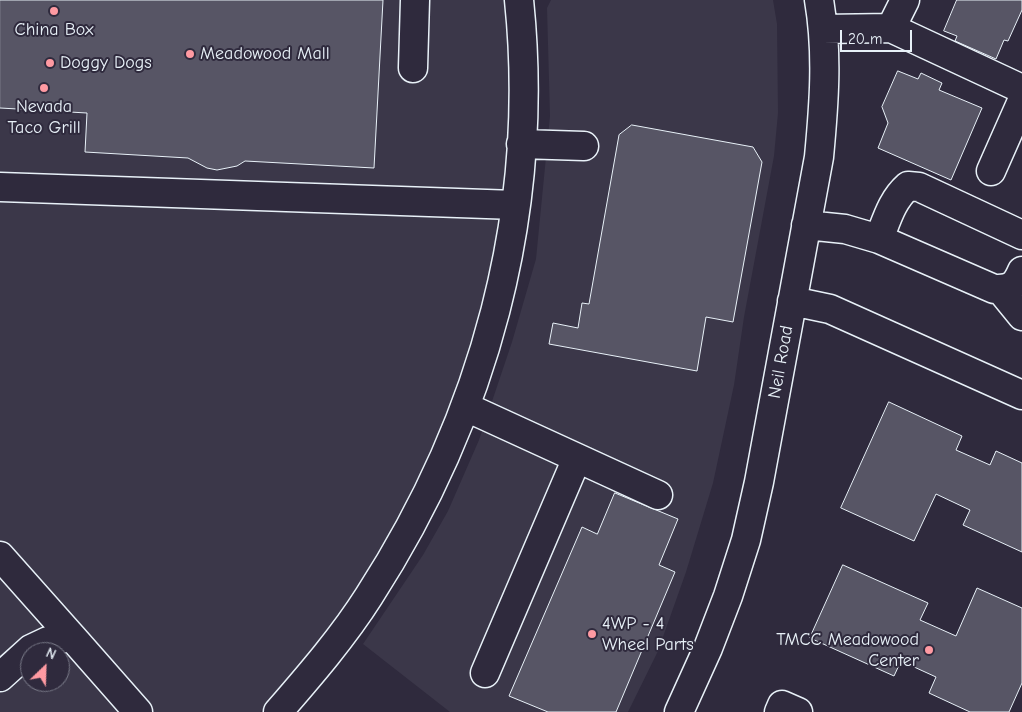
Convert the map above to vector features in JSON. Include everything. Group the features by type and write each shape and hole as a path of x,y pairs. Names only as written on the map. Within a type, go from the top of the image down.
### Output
{"street":[{"path":"413,68 415,0"},
{"path":"278,712 327,654 368,598 388,566 406,536 439,471 466,407 493,324 509,253 519,179 524,107 519,0"},
{"name":"Neil Road","path":"679,712 728,596 746,540 759,482 819,157 824,114 825,69 824,29 819,0"},
{"path":"891,28 905,0"},
{"path":"824,29 891,28 1022,89"},
{"path":"991,171 1022,101"},
{"path":"521,144 584,146"},
{"path":"879,239 898,194 908,186 919,187 1022,235"},
{"path":"0,187 515,205"},
{"path":"806,225 845,229 879,239 994,288 1008,289 1018,281 1022,271"},
{"path":"1000,289 1022,316"},
{"path":"792,302 830,309 1022,395"},
{"path":"466,407 658,495"},
{"path":"485,673 576,458"},
{"path":"0,556 138,712"},
{"path":"4,664 48,641 72,637"},
{"path":"779,712 782,705 798,712"}],"shaded area":[{"path":"0,0 505,0 512,116 510,200 458,402 415,499 351,604 284,687 260,712 0,712"},
{"path":"551,0 773,0 777,24 778,113 774,156 744,317 734,385 713,483 686,572 658,651 628,712 450,712 363,644 423,555 448,511 479,440 512,342 536,259 550,116 547,8"}],"building":[{"name":"Meadowood Mall","path":"0,0 383,0 374,168 245,161 237,166 217,170 207,168 188,158 85,152 87,113 0,108"},
{"path":"957,0 1022,0 1022,10 1008,41 1004,40 996,59 955,41 957,36 944,31"},
{"path":"898,71 918,79 921,73 942,83 939,90 982,108 951,180 878,148 888,123 882,107"},
{"path":"632,125 753,147 762,162 733,322 706,317 697,371 549,344 553,323 578,328 582,303 589,304 619,135"},
{"path":"889,402 962,436 956,450 990,465 996,451 1022,463 1022,552 963,525 970,510 936,494 914,541 841,508"},
{"name":"4WP - 4 Wheel Parts","path":"615,493 678,519 659,565 675,572 616,712 548,712 509,696 582,527 597,534"},
{"name":"TMCC Meadowood Center","path":"843,565 928,603 920,620 956,636 977,588 1022,608 1022,683 1009,712 970,712 929,693 936,677 901,661 894,676 810,638"}],"place":[{"name":"China Box","path":"54,11"},
{"name":"Meadowood Mall","path":"190,54"},
{"name":"Doggy Dogs","path":"50,63"},
{"name":"Nevada Taco Grill","path":"44,88"},
{"name":"4WP - 4 Wheel Parts","path":"592,634"},
{"name":"TMCC Meadowood Center","path":"929,650"}]}
